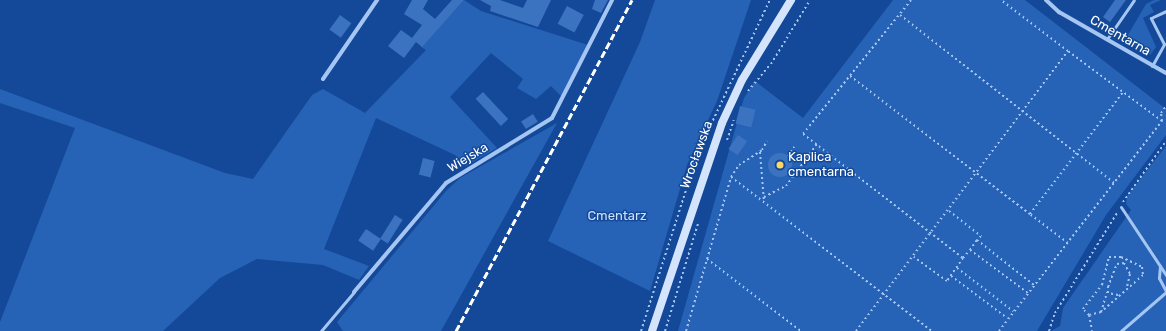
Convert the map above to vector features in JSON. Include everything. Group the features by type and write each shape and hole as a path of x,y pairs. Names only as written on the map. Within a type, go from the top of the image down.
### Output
{"main road":[{"name":"Wrocławska","path":"652,331 722,123 742,80 791,0"}],"street":[{"path":"323,79 376,0"},
{"name":"Wiejska","path":"354,292 446,183 552,118 612,0"},
{"name":"Cmentarna","path":"1046,0 1166,74"}],"lane":[{"path":"1107,39 1134,0"},
{"path":"1152,66 1164,44 1151,18 1166,11"},
{"path":"1121,207 1166,275"},
{"path":"1121,331 1166,292 1159,278 1160,266"},
{"name":"Wiejska","path":"321,331 354,292"}],"path":[{"path":"744,98 752,84 771,64 810,0"},
{"path":"912,0 804,134 963,258"},
{"path":"1002,0 1162,121"},
{"path":"900,15 1114,183"},
{"path":"856,331 885,296 977,173 1025,112 1068,51"},
{"path":"850,76 1068,243"},
{"path":"1030,214 1124,92"},
{"path":"999,331 1013,311 1068,243 1162,121 1161,113 1166,106"},
{"path":"724,148 736,116"},
{"path":"686,331 731,177 738,165 759,151 767,141"},
{"path":"1049,331 1065,295 1121,207 1166,141"},
{"path":"764,197 786,186 817,144"},
{"path":"788,156 794,147"},
{"path":"759,151 764,202"},
{"path":"731,177 932,331"},
{"path":"914,257 947,281 951,276 981,236 949,211"},
{"path":"665,331 700,218"},
{"path":"977,240 1034,285"},
{"path":"970,250 1028,293"},
{"path":"1089,315 1101,312 1144,271 1126,259 1109,257 1102,285 1083,309 1089,315 1092,331"},
{"path":"707,259 801,331"},
{"path":"1101,312 1114,269 1124,263 1126,259"},
{"path":"1124,263 1130,274 1126,289"},
{"path":"956,268 1013,311"},
{"path":"951,276 1008,318"},
{"path":"1108,291 1119,295"}],"green space":[{"path":"464,0 481,11 588,45 562,97 551,86 536,99 517,88 523,79 491,53 450,97 497,148 466,166 455,155 376,118 324,249 369,266 359,280 323,265 257,259 220,278 163,331 0,331 0,322 75,128 0,103 0,89 225,173 253,179 312,95 323,89 365,113 426,50 421,47"},
{"name":"Cmentarz","path":"655,0 751,0 717,101 687,165 650,291 548,241 640,42"},
{"path":"893,0 1025,0 1166,109 1166,135 1106,215 1037,331 678,331 744,98 755,81 803,118"},
{"path":"1154,0 1161,0 1150,5 1154,12 1143,18 1156,47 1150,55 1125,40 1146,4"},
{"path":"557,123 441,331 343,331 337,322 446,191 460,178"},
{"path":"1166,146 1166,331 1051,331 1060,326 1063,308 1131,210 1126,204 1127,196"}],"building":[{"path":"412,0 428,0 423,9 435,19 452,0 464,0 422,47 416,42 404,58 388,46 401,30 412,38 422,25 404,14"},
{"path":"480,0 500,0 523,8 527,0 551,0 538,27 490,11 491,6"},
{"path":"595,0 608,0 601,13 592,9"},
{"path":"1115,0 1126,0 1110,22 1103,17"},
{"path":"567,6 584,15 574,33 558,24"},
{"path":"340,15 351,23 341,38 329,30"},
{"path":"483,92 508,119 501,126 476,99"},
{"path":"740,106 756,110 751,127 736,123"},
{"path":"533,114 538,122 526,129 521,121"},
{"path":"738,135 747,141 738,155 728,149"},
{"name":"Kaplica cmentarna","path":"780,153 785,154 791,160 791,170 785,176 780,177 775,176 769,170 768,165 769,160 775,154"},
{"path":"423,158 435,161 431,177 419,174"},
{"path":"395,215 403,220 388,244 380,239"},
{"path":"366,229 381,239 373,251 358,241"}],"railway":[{"path":"456,331 632,0"}],"place":[{"name":"Kaplica cmentarna","path":"780,165"}]}
